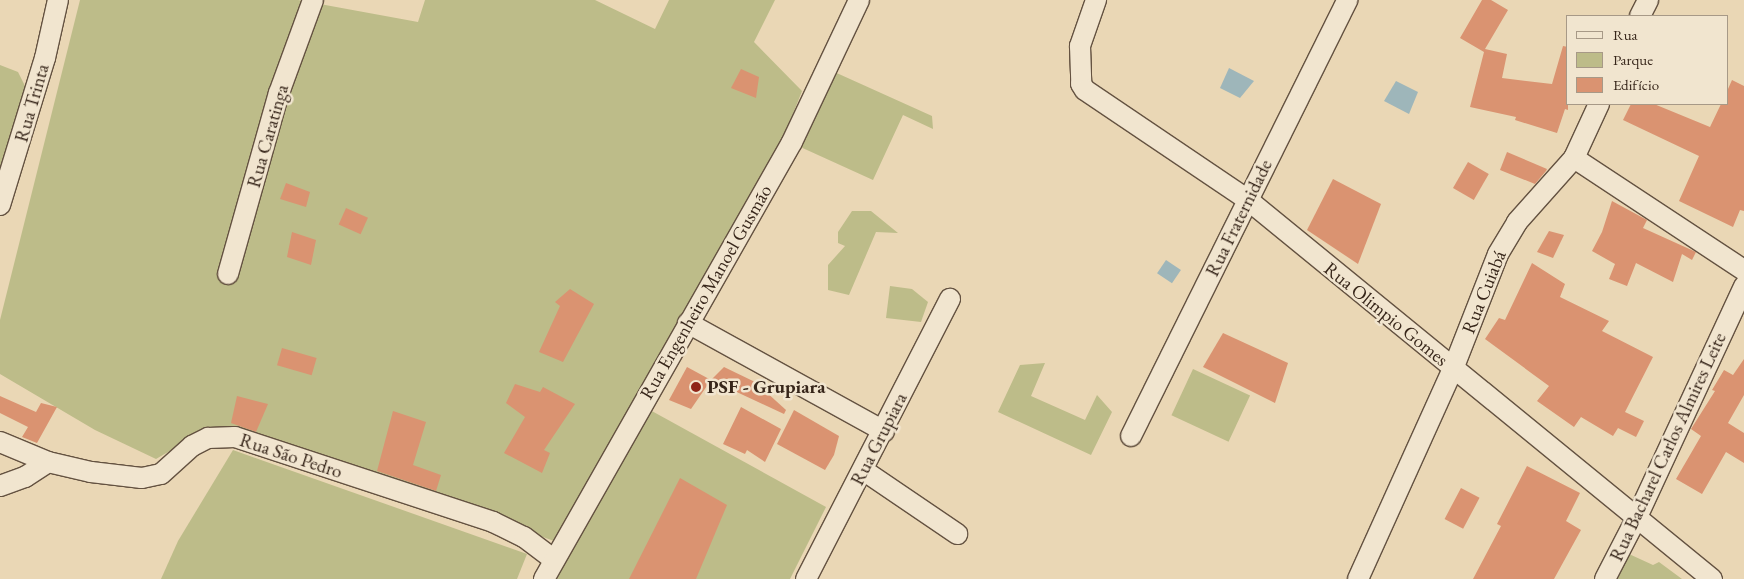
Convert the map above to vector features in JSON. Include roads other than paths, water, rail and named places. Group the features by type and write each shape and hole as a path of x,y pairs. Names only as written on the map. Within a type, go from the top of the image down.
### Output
{"street":[{"name":"Rua Trinta","path":"0,205 40,74 58,0"},
{"name":"Rua Caratinga","path":"228,274 279,93 313,0"},
{"name":"Rua Engenheiro Manoel Gusmão","path":"544,579 553,559 792,142 859,0"},
{"name":"Rua Olimpio Gomes","path":"1096,0 1080,46 1081,84 1085,90 1248,200 1712,579"},
{"name":"Rua Fraternidade","path":"1131,436 1347,0"},
{"path":"1640,15 1648,0"},
{"name":"Rua Cuiabá","path":"1358,579 1453,369 1506,238 1574,158 1599,105"},
{"path":"1574,158 1744,270"},
{"name":"Rua Bacharel Carlos Almires Leite","path":"1605,579 1637,517 1744,286"},
{"name":"Rua Grupiara","path":"806,579 884,431 950,299"},
{"path":"688,323 884,431"},
{"name":"Rua São Pedro","path":"0,442 48,462 120,477 152,478 161,474 192,446 208,438 235,437 493,522 524,537 553,559"},
{"path":"0,486 25,477 48,462"},
{"path":"863,470 957,534"}],"water":[{"path":"1229,68 1254,81 1240,98 1220,88"},
{"path":"1396,81 1418,92 1409,114 1384,101"},
{"path":"1166,260 1181,270 1172,283 1157,273"}],"place":[{"name":"PSF - Grupiara","path":"696,387"}]}
